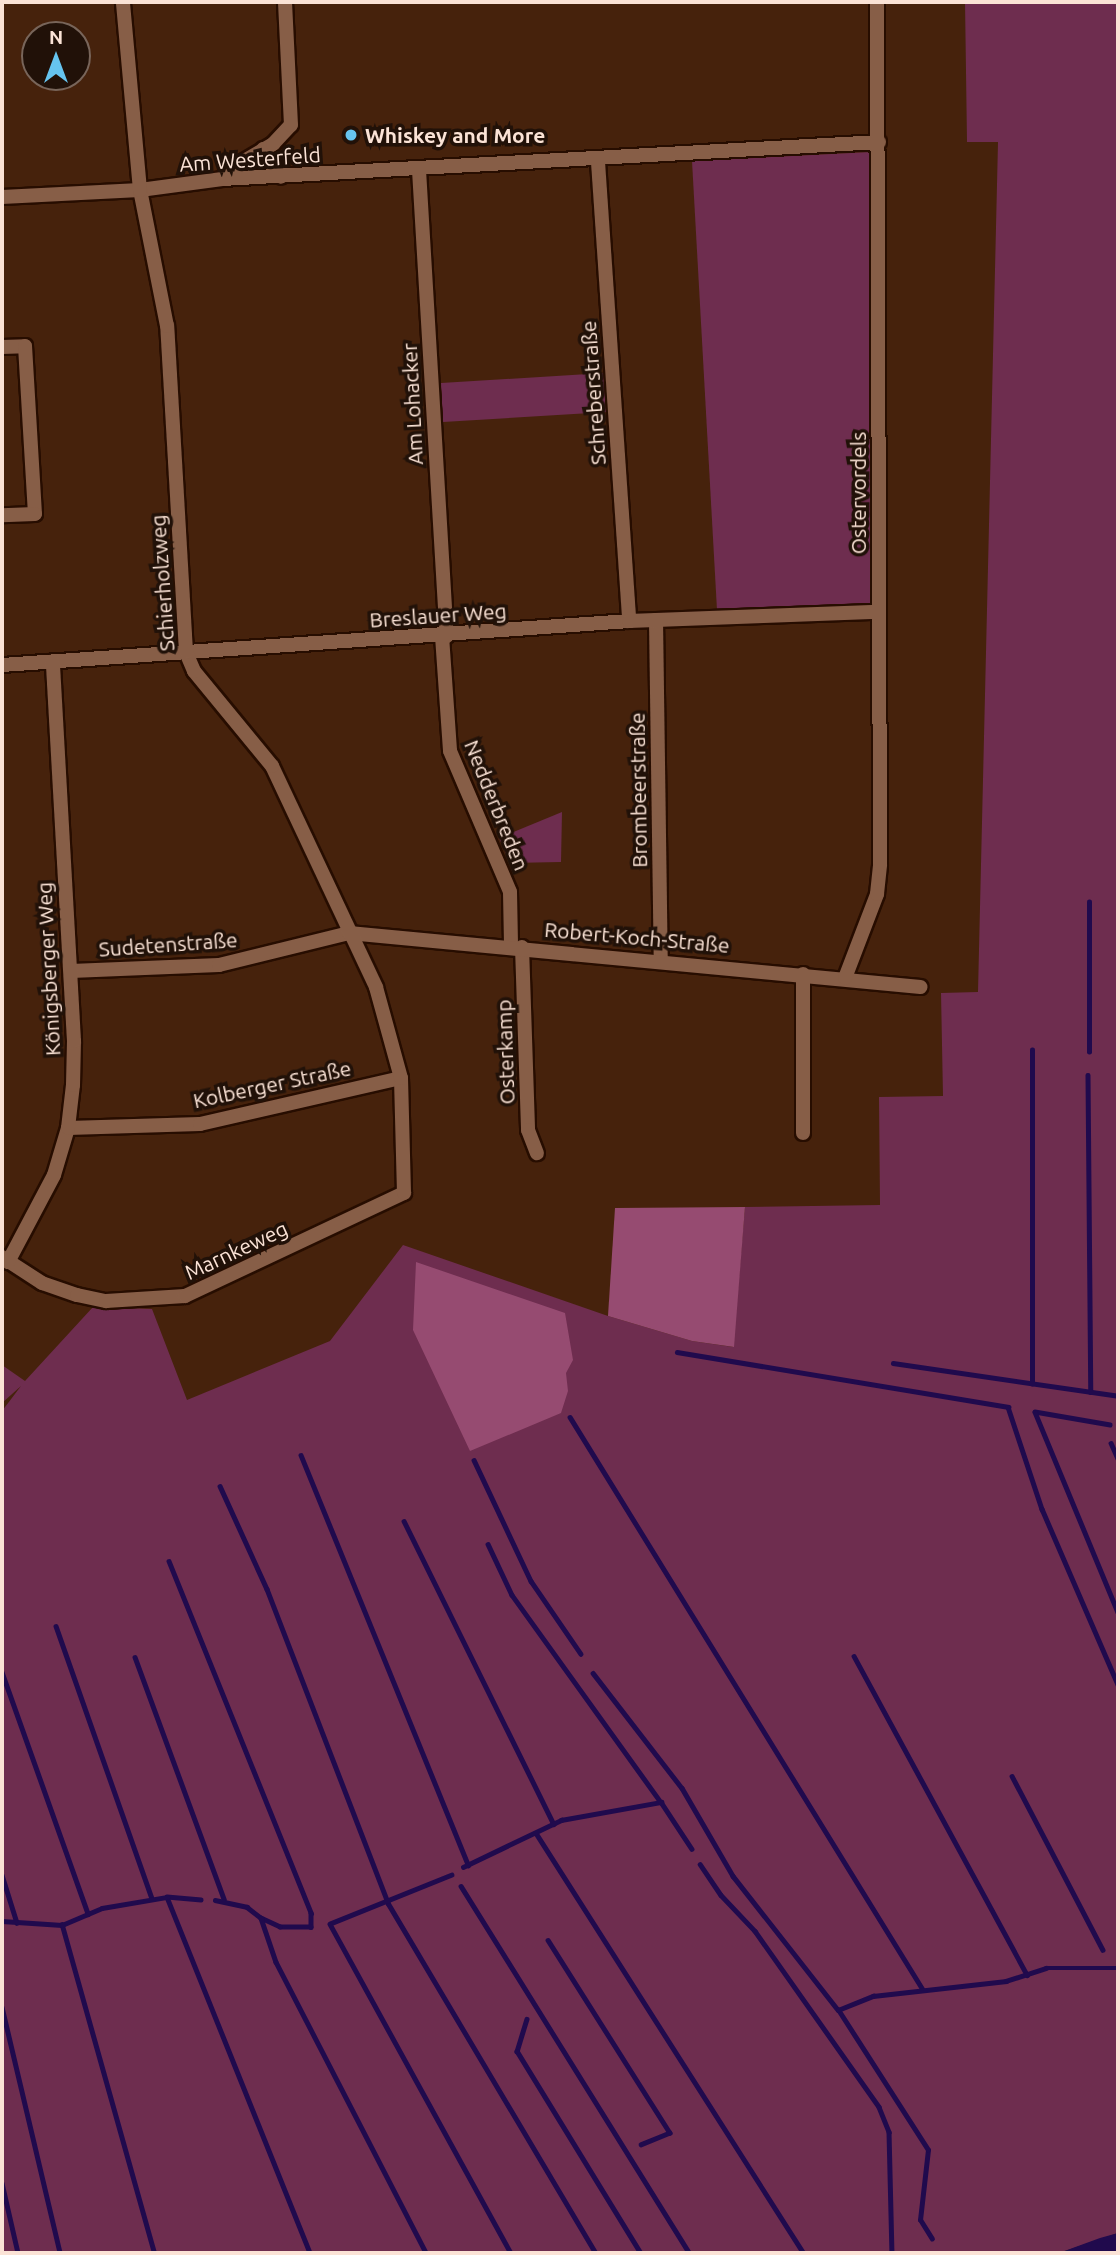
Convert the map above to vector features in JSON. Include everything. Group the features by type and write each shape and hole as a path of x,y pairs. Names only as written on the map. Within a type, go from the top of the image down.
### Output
{"street":[{"name":"Schierholzweg","path":"122,2 139,190 167,326 186,652 202,680 272,766 376,987 401,1078 404,1193"},
{"path":"222,179 232,168 264,149 291,125 285,2"},
{"name":"Ostervordels","path":"845,978 877,894 877,2"},
{"name":"Am Westerfeld","path":"2,197 139,190 222,179 598,162 879,142"},
{"path":"264,149 281,177"},
{"name":"Schreberstraße","path":"598,162 629,621"},
{"name":"Am Lohacker","path":"419,170 444,636"},
{"path":"2,347 25,346 35,514 2,515"},
{"name":"Breslauer Weg","path":"2,664 444,636 629,621 878,612"},
{"name":"Brombeerstraße","path":"656,620 662,959"},
{"name":"Nedderbreden","path":"444,636 450,751 510,892 517,947"},
{"name":"Königsberger Weg","path":"5,1259 54,1175 68,1128 75,1041 53,662"},
{"name":"Robert-Koch-Straße","path":"349,933 662,959 920,986"},
{"name":"Sudetenstraße","path":"71,971 219,965 349,933"},
{"name":"Osterkamp","path":"517,947 528,1130 537,1153"},
{"path":"803,974 803,1133"},
{"name":"Kolberger Straße","path":"68,1128 200,1124 401,1078"},
{"name":"Marnkeweg","path":"5,1259 42,1283 106,1301 185,1296 404,1193"}],"shaded area":[{"path":"965,2 1118,2 1118,2233 1059,2253 2,2253 2,1411 21,1386 2,1403 2,1365 25,1381 93,1307 152,1309 187,1400 330,1341 403,1245 608,1316 692,1341 733,1347 745,1207 880,1205 879,1097 943,1096 941,993 978,992 998,142 967,142"},
{"path":"871,152 872,603 717,610 692,161"},
{"path":"604,373 607,412 443,422 441,383"},
{"path":"562,812 561,862 510,863 499,838"},
{"path":"745,1207 734,1347 692,1341 608,1316 615,1208"},
{"path":"416,1262 565,1313 573,1360 566,1373 568,1391 561,1413 470,1451 413,1330"},
{"path":"1118,2233 1118,2253 1059,2253 1100,2238"}],"waterway":[{"path":"1089,902 1089,1052"},
{"path":"1032,1050 1032,1384"},
{"path":"1088,1075 1091,1392"},
{"path":"677,1352 1008,1407 1042,1509 1118,1685"},
{"path":"893,1363 1118,1396"},
{"path":"1110,1425 1035,1412 1118,1612"},
{"path":"570,1417 922,1988"},
{"path":"1111,1443 1118,1459"},
{"path":"301,1455 468,1865"},
{"path":"474,1460 531,1581 581,1654"},
{"path":"220,1486 267,1589 388,1903 596,2253"},
{"path":"404,1521 554,1824"},
{"path":"488,1544 512,1595 661,1802"},
{"path":"169,1561 311,1913 311,1927 280,1927 261,1918"},
{"path":"56,1626 152,1898"},
{"path":"854,1656 1027,1975"},
{"path":"135,1657 224,1899"},
{"path":"2,1672 88,1914"},
{"path":"593,1673 682,1788 733,1876 838,2010"},
{"path":"1012,1776 1103,1950"},
{"path":"463,1867 561,1820 661,1802 692,1849"},
{"path":"536,1833 804,2253"},
{"path":"700,1864 721,1895 755,1931 879,2107 889,2132 892,2253"},
{"path":"2,1875 17,1923"},
{"path":"452,1875 330,1924 511,2253"},
{"path":"461,1886 689,2253"},
{"path":"201,1900 167,1897 310,2253"},
{"path":"154,2253 62,1925 102,1908 167,1897"},
{"path":"215,1900 247,1907 261,1918 276,1962 426,2253"},
{"path":"2,1921 62,1925"},
{"path":"548,1940 670,2133 641,2145"},
{"path":"932,2239 920,2220 928,2150 838,2010 873,1996 1006,1981 1046,1968 1118,1968"},
{"path":"2,2007 60,2253"},
{"path":"527,2019 517,2051 641,2253"},
{"path":"2,2183 18,2253"}],"place":[{"name":"Whiskey and More","path":"351,135"}]}
